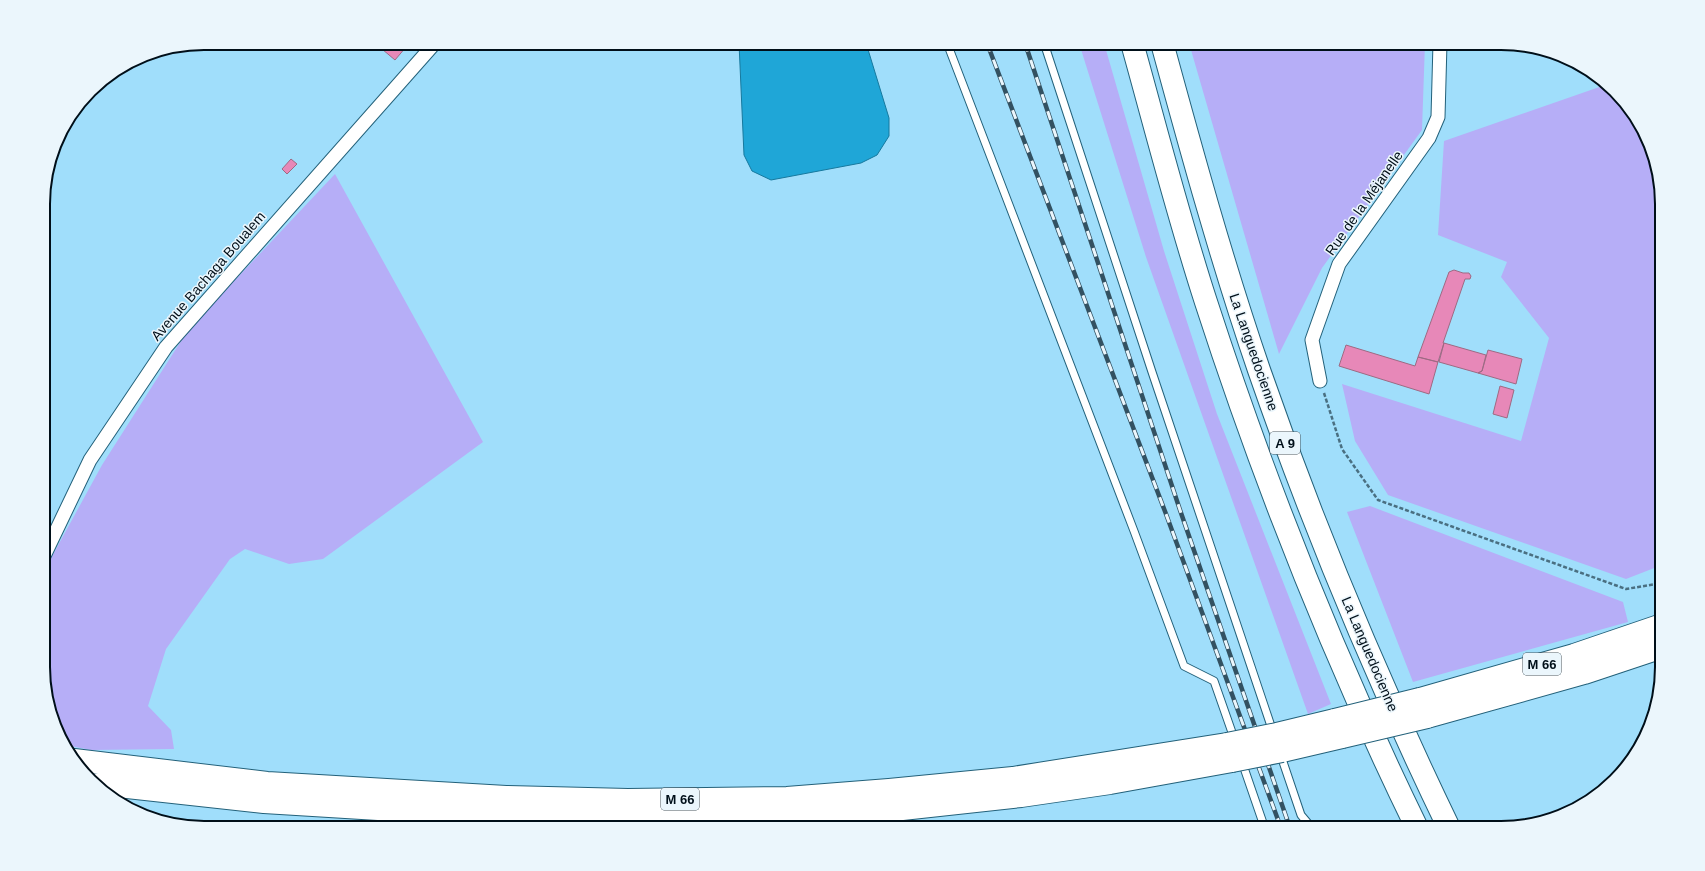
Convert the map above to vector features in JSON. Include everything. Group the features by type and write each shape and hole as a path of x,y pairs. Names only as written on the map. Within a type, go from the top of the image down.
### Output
{"highway":[{"name":"La Languedocienne","path":"1134,50 1205,301 1264,469 1296,554 1337,653 1414,821"},
{"name":"La Languedocienne","path":"1164,50 1207,206 1233,290 1291,460 1374,665 1446,821"},
{"name":"M 66","path":"1423,708 1655,627"},
{"name":"M 66","path":"105,785 264,802 509,817 630,820 893,810 1021,796 1137,779 1234,752 1423,708 1584,673 1655,649"},
{"name":"M 66","path":"82,761 267,783 506,797 636,800 787,798 889,790 1014,778 1234,752"}],"street":[{"name":"Avenue Bachaga Boualem","path":"50,543 90,460 166,347 430,50"},
{"name":"Rue de la Méjanelle","path":"1320,381 1312,340 1339,264 1429,138 1438,118 1440,50"}],"lane":[{"path":"950,50 1134,531 1184,666 1214,680 1234,752 1263,821"},
{"path":"1046,50 1250,667 1301,815 1306,821"}],"path":[{"path":"1320,381 1342,449 1378,500 1626,590 1655,584"}],"shaded area":[{"path":"1081,50 1106,50 1164,251 1217,414 1331,704 1308,714 1146,257"},
{"path":"1191,50 1425,50 1422,130 1322,268 1279,354"},
{"path":"1600,87 1623,110 1639,136 1650,164 1655,194 1655,568 1626,579 1388,495 1355,441 1342,384 1521,441 1549,338 1501,277 1507,262 1438,235 1444,141"},
{"path":"335,174 483,442 323,559 289,564 245,549 230,559 166,649 148,706 171,730 174,749 91,750 73,746 58,716 51,687 50,560 102,465 188,330"},
{"path":"1370,506 1623,602 1628,622 1413,682 1347,512"}],"water":[{"path":"739,50 868,50 889,118 889,136 877,155 861,163 771,180 752,171 744,155"}],"building":[{"path":"383,50 403,50 395,60"},
{"path":"291,159 297,164 287,174 282,169"},
{"path":"1454,270 1469,273 1471,276 1470,279 1465,279 1438,362 1418,357 1449,272"},
{"path":"1444,343 1486,355 1482,371 1478,373 1439,362"},
{"path":"1346,345 1415,366 1418,357 1438,362 1429,394 1339,366"},
{"path":"1488,350 1522,359 1516,384 1478,373 1482,371"},
{"path":"1500,386 1514,390 1507,418 1493,414"}],"railway":[{"path":"990,50 1166,514 1278,821"},
{"path":"1027,50 1180,510 1288,821"}]}
